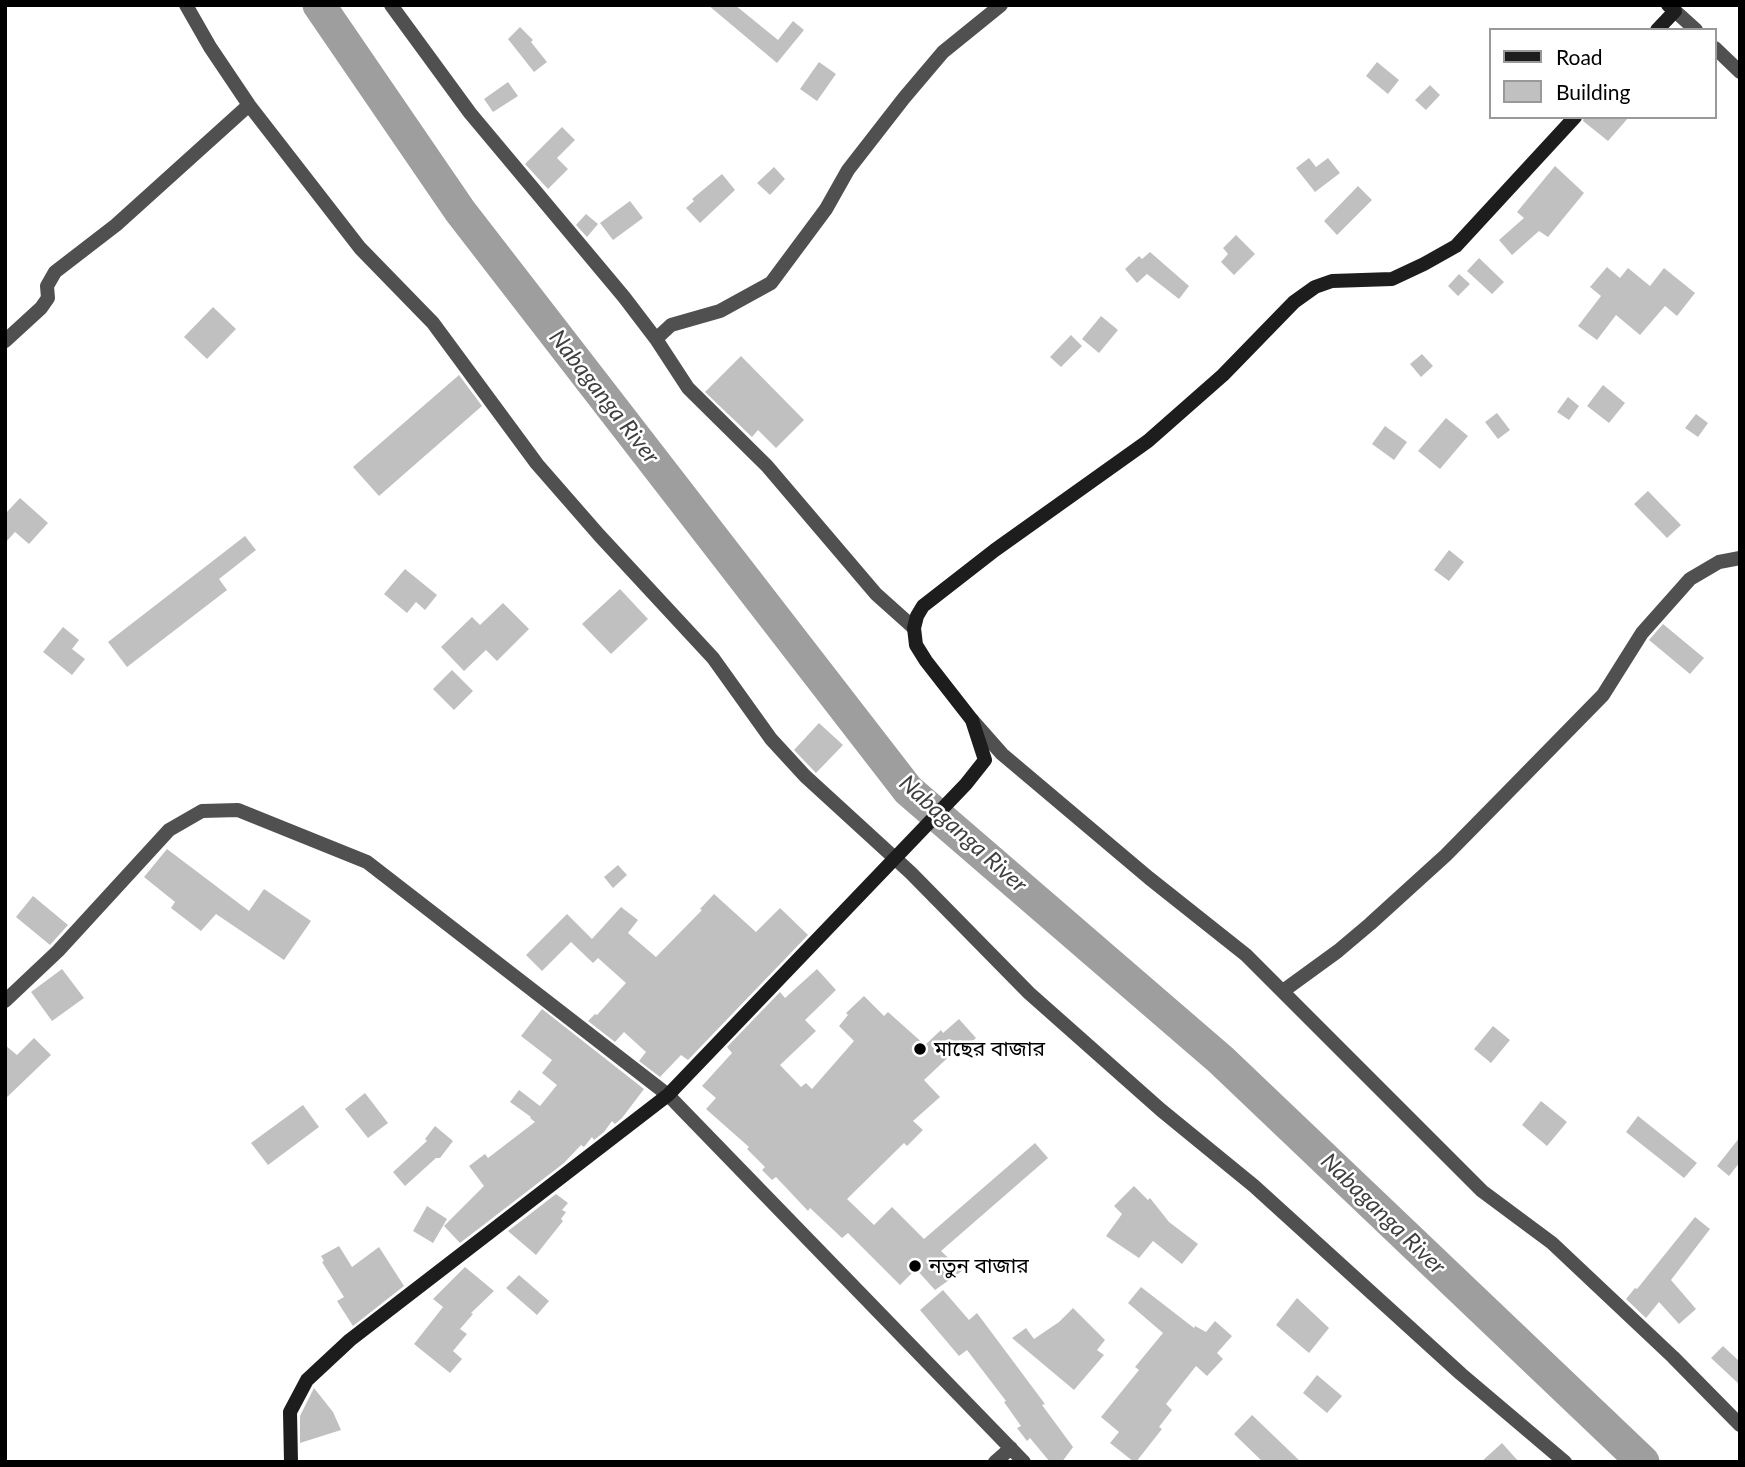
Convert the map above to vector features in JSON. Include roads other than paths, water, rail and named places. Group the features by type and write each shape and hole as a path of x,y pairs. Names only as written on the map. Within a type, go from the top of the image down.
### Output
{"main road":[{"path":"1658,28 1672,8"},
{"path":"291,1462 290,1412 307,1380 350,1340 668,1095 966,784 985,760 972,720 926,662 916,645 914,628 923,606 995,550 1148,441 1223,375 1294,302 1315,287 1332,281 1392,279 1455,246 1573,119"}],"street":[{"path":"186,5 249,105 360,248 433,323 537,464 712,658 771,739 805,776 895,857 1029,993 1161,1110 1254,1186 1461,1374 1565,1462"},
{"path":"391,5 470,113 595,260 656,339 688,387 728,430 767,466 876,594 914,628"},
{"path":"656,339 671,325 720,311 771,284 827,209 848,170 904,97 943,51 1001,5"},
{"path":"1672,8 1694,28"},
{"path":"1717,50 1740,72"},
{"path":"5,341 48,298 47,286 55,272 116,225 249,105"},
{"path":"1283,991 1338,951 1379,916 1499,802 1603,695 1642,632 1690,579 1719,562 1740,558"},
{"path":"972,720 1002,754 1149,878 1246,955 1482,1191 1552,1243 1673,1357 1740,1425"},
{"path":"5,1001 58,950 169,830 202,811 239,810 368,862 668,1095 1024,1462"},
{"path":"995,1462 1011,1448"}],"waterway":[{"name":"Nabaganga River","path":"319,5 460,211 908,790 1221,1060 1643,1462"}],"place":[{"name":"মাছের বাজার","path":"920,1049"},
{"name":"নতুন বাজার","path":"915,1266"}]}
